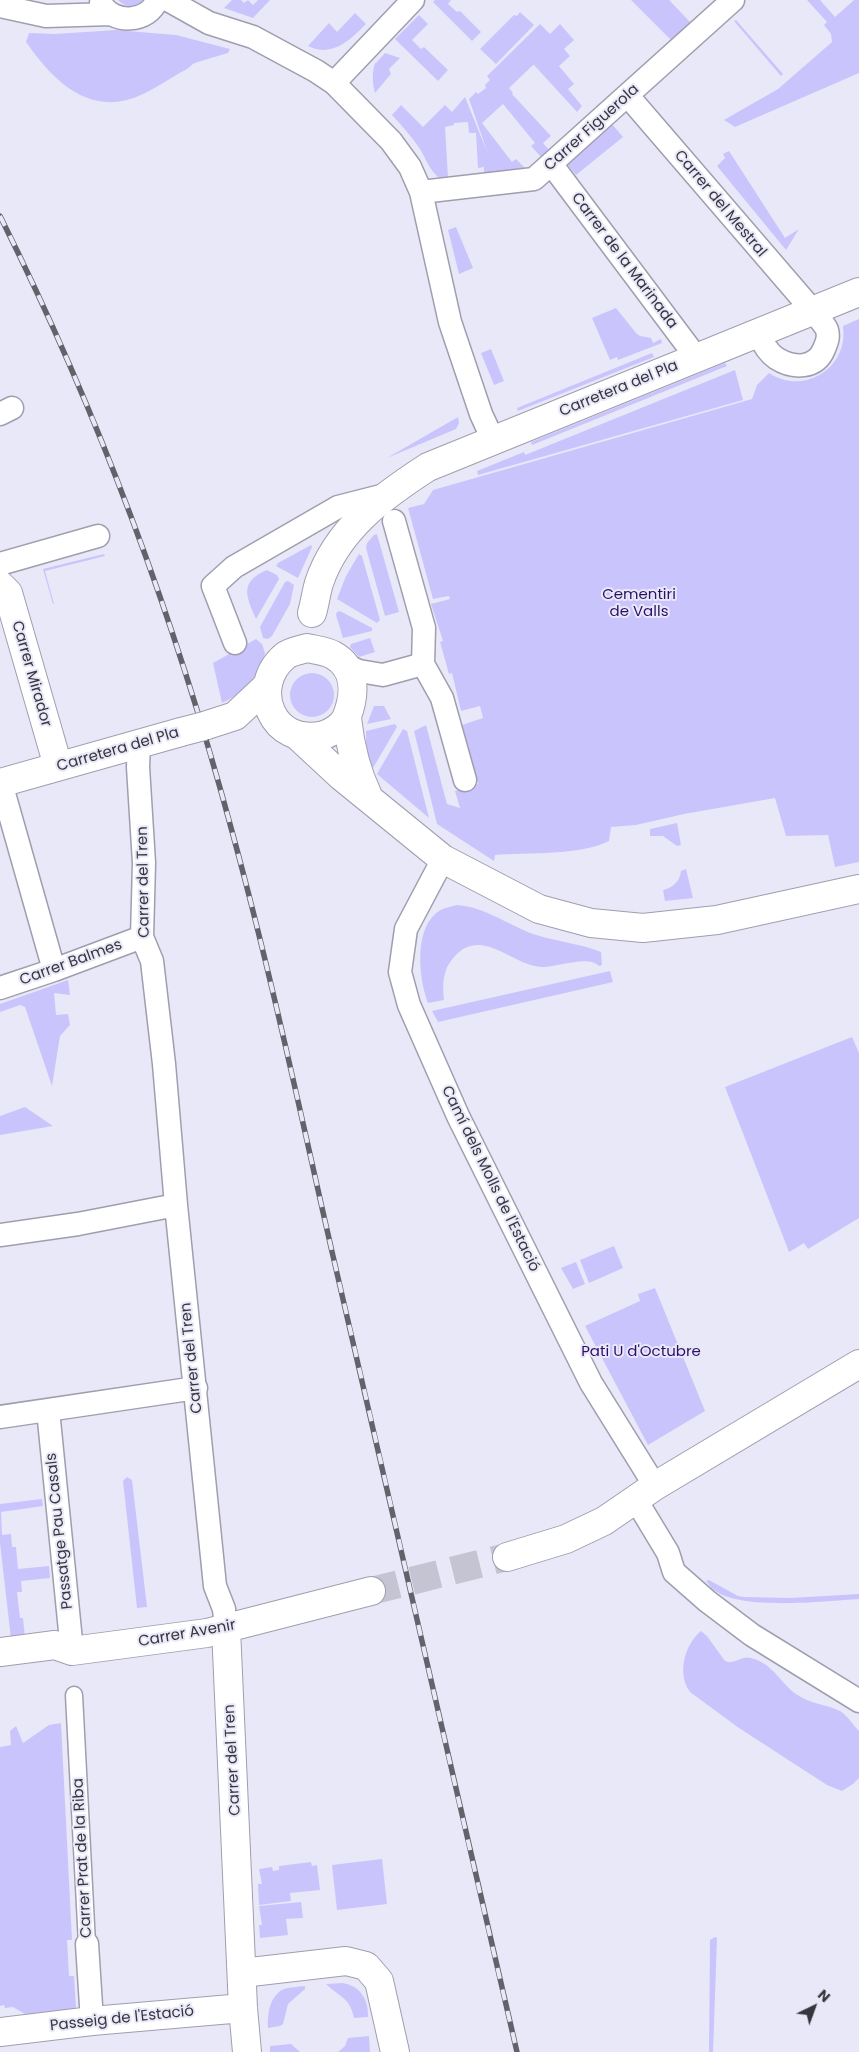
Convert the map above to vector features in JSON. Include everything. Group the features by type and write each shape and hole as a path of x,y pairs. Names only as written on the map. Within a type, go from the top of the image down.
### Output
{"street":[{"path":"8,8 42,0"},
{"path":"168,0 209,23"},
{"path":"334,83 413,0"},
{"name":"Carrer Figuerola","path":"421,192 534,179 552,165 733,0"},
{"path":"8,8 46,16 105,7 120,18 132,19 150,8 209,23 253,37 316,70 334,83 391,140 410,167 421,192 450,322 481,414 492,440"},
{"name":"Carrer del Mestral","path":"628,96 813,311 826,328 828,340 822,355 814,363 799,366 791,365 775,357 764,345 758,333"},
{"name":"Carrer de la Marinada","path":"552,165 696,357"},
{"name":"Carretera del Pla","path":"312,613 319,583 331,558 353,525 385,495 428,467 859,292"},
{"name":"Carretera del Pla","path":"235,643 213,586 234,568 338,507 385,495"},
{"path":"394,521 424,628 423,664 442,698 465,780"},
{"path":"0,564 98,536"},
{"name":"Carrer Mirador","path":"0,585 8,593 58,766"},
{"path":"370,800 359,777 349,742 349,709 354,691 353,681 338,660 321,625 312,613 302,623 287,654 275,668 268,685 268,699 273,720 299,737 317,756 370,800 443,859 539,909 591,923 643,928 717,920 859,889"},
{"path":"287,654 307,648 338,660 359,671 383,675 423,664"},
{"path":"299,737 312,738 330,733 349,709 383,675"},
{"path":"231,718 268,685"},
{"path":"231,718 273,720"},
{"name":"Carretera del Pla","path":"0,783 231,718"},
{"name":"Carrer del Tren","path":"139,743 138,767 144,863 142,936 152,961 164,1064 176,1205 215,1586 224,1609 226,1629 243,2008 247,2052"},
{"path":"0,783 54,970"},
{"name":"Camí dels Molls de l'Estació","path":"443,859 406,929 400,972 409,1005 458,1116 645,1493 674,1572 707,1601 752,1635 859,1701"},
{"name":"Carrer Balmes","path":"0,988 54,970 142,936"},
{"path":"0,1236 78,1224 176,1205"},
{"path":"507,1557 566,1539 612,1516 645,1493 859,1364"},
{"path":"0,1417 196,1388"},
{"name":"Passatge Pau Casals","path":"48,1410 72,1651"},
{"name":"Carrer Avenir","path":"0,1652 55,1645 72,1651 201,1634 371,1591"},
{"name":"Carrer Prat de la Riba","path":"74,1695 92,2021"},
{"path":"242,1973 346,1961 366,1966 379,1981 395,2052"},
{"name":"Passeig de l'Estació","path":"0,2032 92,2021 243,2008"}],"green space":[{"path":"118,0 144,0 138,5 131,6 124,5"},
{"path":"232,0 241,0 244,3 248,0 253,5 258,0 270,0 253,18 224,8"},
{"path":"435,0 451,0 448,4 457,12 460,11 481,32 472,41 433,2"},
{"path":"631,0 669,0 691,23 671,40"},
{"path":"807,0 820,0 835,17 854,0 859,0 859,73 735,127 724,120 778,89 832,42 831,34 824,25 827,22"},
{"path":"520,12 534,25 496,64 480,49 514,15 517,16"},
{"path":"355,13 366,24 340,46 325,50 308,46 329,23 337,32"},
{"path":"419,15 428,24 412,40 421,49 424,47 448,70 438,81 395,39"},
{"path":"736,20 783,74 781,76 734,21"},
{"path":"540,24 550,34 560,24 574,40 564,49 570,56 559,66 574,84 568,89 582,106 577,112 534,65 509,88 512,94 551,136 543,143 549,150 541,157 531,146 535,143 503,104 482,123 512,162 516,159 525,168 484,173 484,167 478,168 476,133 469,133 468,122 454,123 454,125 445,127 448,178 438,177 420,149 392,115 401,105 423,127 445,105 452,112 465,97 488,154 469,99 476,92 478,94 486,88 485,85 490,80 487,76"},
{"path":"116,30 176,35 230,49 228,53 194,63 143,94 124,101 107,102 91,99 62,83 49,71 26,42 29,33 55,34"},
{"path":"385,53 400,58 389,69 391,74 375,93 373,78 375,63"},
{"path":"612,124 623,137 576,175 567,164"},
{"path":"729,151 785,238 799,229 786,250 717,166 725,158 723,154"},
{"path":"456,227 473,268 459,274 448,230"},
{"path":"616,308 636,333 640,336 651,338 653,343 661,339 662,343 618,360 617,357 610,360 592,318"},
{"name":"Cementiri de Valls","path":"859,319 859,862 835,867 828,835 786,836 775,798 684,814 636,825 611,827 609,841 584,849 495,855 494,861 437,824 414,731 426,725 447,804 460,808 455,791 478,784 462,725 483,718 480,706 461,711 452,673 449,674 440,642 443,641 431,604 450,599 449,596 433,599 408,508 424,504 433,490 752,399 757,385 769,373 782,379 796,381 809,379 821,374 839,354 843,341 843,326"},
{"path":"491,349 504,381 494,385 481,353"},
{"path":"652,353 654,357 518,411 517,408"},
{"path":"725,363 727,366 532,445 531,442"},
{"path":"735,370 743,400 478,475 477,471 524,452 525,455"},
{"path":"458,417 459,423 456,429 387,458"},
{"path":"377,534 399,612 385,616 366,548 367,543"},
{"path":"311,545 312,547 298,578 276,566 278,563"},
{"path":"104,554 105,556 45,571 53,604 43,569"},
{"path":"359,554 362,556 380,620 377,623 337,599 346,576"},
{"path":"267,570 277,575 279,579 256,619 247,590 252,579"},
{"path":"288,581 294,585 290,604 272,636 268,639 263,638 260,627 285,582"},
{"path":"340,611 372,628 372,631 343,638 336,615"},
{"path":"370,638 375,652 359,657 350,647 351,644"},
{"path":"256,639 262,644 265,653 259,669 250,683 222,703 213,663"},
{"path":"316,673 328,679 333,686 333,704 328,711 321,716 308,717 300,714 293,707 290,691 293,683 300,676"},
{"path":"374,706 384,706 391,719 367,724"},
{"path":"395,724 397,727 373,768 366,753 366,731"},
{"path":"403,729 407,731 429,818 377,774"},
{"path":"677,823 681,845 677,846 663,836 650,836 650,829"},
{"path":"686,869 693,898 665,901 663,890 675,884 681,871"},
{"path":"457,905 486,912 533,934 601,952 602,965 599,966 594,963 581,961 543,967 520,961 487,946 476,945 465,948 450,962 445,972 443,983 444,1000 428,1003 422,982 420,957 424,933 428,922 435,914 443,909"},
{"path":"610,971 613,982 438,1022 432,1011"},
{"path":"68,980 70,995 54,993 56,1015 68,1014 70,1025 60,1036 52,1086 25,1007 20,1005 0,1012 0,1004"},
{"path":"852,1037 859,1053 859,1218 808,1249 804,1243 789,1252 725,1087"},
{"path":"25,1107 53,1126 0,1135 0,1116"},
{"path":"614,1246 623,1268 589,1283 580,1260"},
{"path":"576,1262 585,1284 573,1289 561,1268"},
{"name":"Pati U d'Octubre","path":"655,1288 705,1411 648,1445 585,1326 640,1301 638,1294"},
{"path":"127,1477 132,1480 147,1607 137,1608 123,1481"},
{"path":"42,1499 43,1506 1,1512 2,1535 11,1534 12,1547 16,1547 18,1569 49,1566 50,1578 21,1581 22,1592 17,1592 25,1638 11,1639 0,1543 0,1504"},
{"path":"709,1580 738,1596 745,1597 790,1598 859,1594 859,1599 805,1603 743,1601 714,1590 706,1581"},
{"path":"701,1631 707,1636 725,1661 732,1662 747,1657 759,1661 771,1669 796,1694 807,1700 840,1711 845,1715 859,1731 859,1778 842,1791 827,1785 739,1728 690,1692 684,1677 684,1660 690,1644"},
{"path":"61,1723 72,1940 67,1940 69,1976 74,1976 76,2009 27,2015 13,2007 5,2008 4,2005 0,2006 0,1747 11,1745 10,1731 16,1726 23,1743 49,1725"},
{"path":"382,1859 387,1904 337,1910 332,1865"},
{"path":"311,1862 312,1866 317,1865 320,1890 290,1893 291,1901 259,1905 258,1884 262,1884 259,1869 272,1867 273,1871 279,1870 279,1866"},
{"path":"301,1902 303,1918 286,1919 288,1935 260,1938 259,1925 262,1925 259,1906"},
{"path":"715,1937 717,1938 713,2052 709,2052 710,1940"},
{"path":"343,1983 355,1987 363,1995 367,2005 368,2017 354,2018 347,2001 326,1984"},
{"path":"305,1986 305,1989 288,2004 283,2024 268,2028 270,2006 275,1996 284,1989"},
{"path":"369,2036 370,2052 338,2052 345,2046 348,2038"},
{"path":"291,2044 300,2052 270,2052 270,2046"}],"tunnel":[{"path":"371,1591 507,1557"}],"railway":[{"path":"0,216 70,366 102,443 160,598 211,755 273,992 517,2052"}]}
